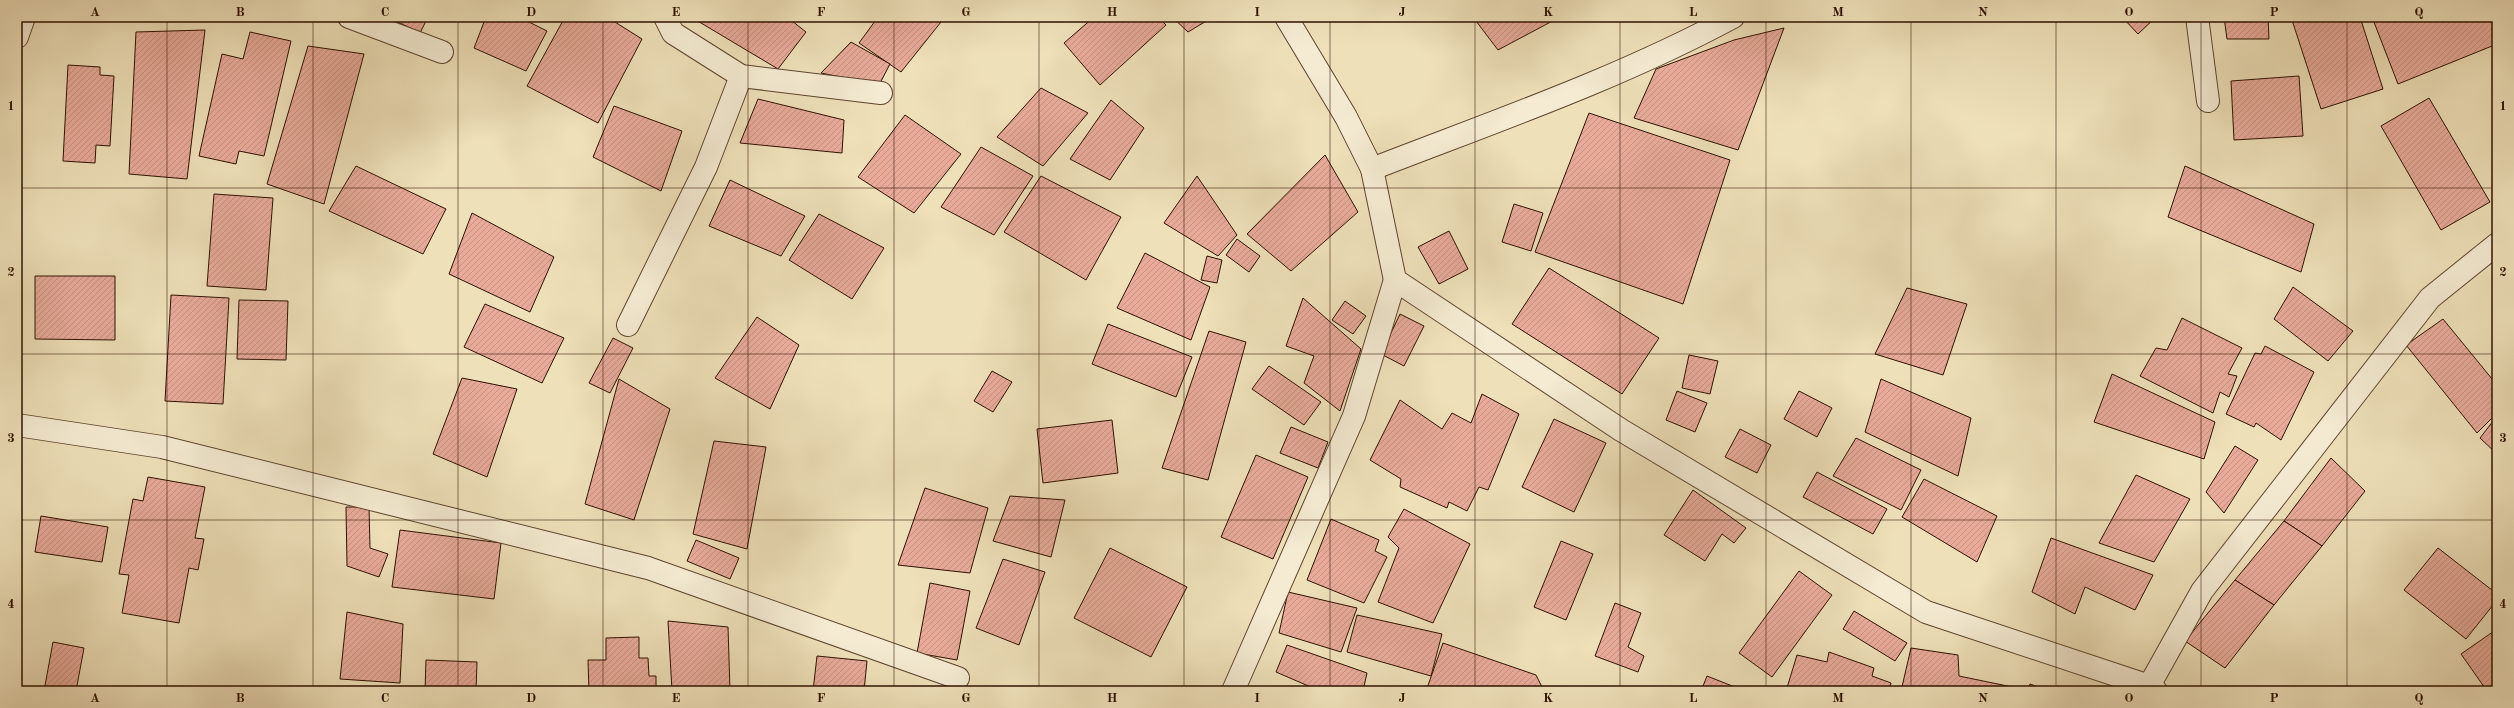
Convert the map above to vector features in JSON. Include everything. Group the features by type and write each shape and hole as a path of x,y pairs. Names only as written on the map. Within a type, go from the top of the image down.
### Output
{"street":[{"path":"17,37 24,17"},
{"path":"349,17 442,52"},
{"path":"665,17 673,34 741,76 881,93"},
{"path":"1233,691 1354,416 1395,280 1372,169 1346,117 1286,17"},
{"path":"1372,169 1566,93 1695,37 1733,17"},
{"path":"2197,17 2208,101"},
{"path":"628,326 706,167 741,76"},
{"path":"1395,280 1621,430 1926,612 2153,688 2202,591 2430,298 2497,244"},
{"path":"17,424 162,447 648,568 958,678"}],"building":[{"path":"388,17 428,17 420,33"},
{"path":"486,17 519,17 547,31 526,71 474,48"},
{"path":"565,17 607,17 642,39 598,123 527,86"},
{"path":"691,17 787,17 806,32 778,69"},
{"path":"878,17 945,17 901,72 859,43"},
{"path":"1094,17 1158,17 1166,25 1100,85 1064,43"},
{"path":"1172,17 1213,17 1188,32"},
{"path":"1473,17 1560,17 1498,50"},
{"path":"2122,17 2156,17 2138,34"},
{"path":"2224,17 2268,17 2269,39 2227,39"},
{"path":"2291,17 2360,17 2383,89 2321,109"},
{"path":"2372,17 2493,17 2497,27 2497,44 2398,84"},
{"path":"1784,28 1738,150 1634,118 1656,69 1734,40"},
{"path":"205,30 187,179 129,174 136,32"},
{"path":"250,32 291,41 264,156 239,151 236,164 199,156 222,54 243,59"},
{"path":"851,42 890,64 879,85 821,73"},
{"path":"308,46 364,54 324,204 267,184"},
{"path":"68,65 100,67 100,75 114,76 110,146 96,145 95,163 63,161"},
{"path":"2299,76 2303,136 2234,140 2231,81"},
{"path":"1041,88 1088,113 1043,166 997,137"},
{"path":"2429,98 2490,202 2441,230 2381,126"},
{"path":"758,99 844,120 842,153 740,143"},
{"path":"1111,100 1144,128 1110,180 1070,159"},
{"path":"614,106 682,131 661,191 593,157"},
{"path":"1589,113 1730,160 1683,304 1535,252"},
{"path":"905,115 961,154 914,213 858,177"},
{"path":"981,147 1033,176 994,235 941,207"},
{"path":"1325,155 1358,212 1291,271 1247,234"},
{"path":"356,166 446,209 423,254 329,211"},
{"path":"2185,166 2314,224 2301,272 2168,217"},
{"path":"1041,176 1121,217 1086,280 1004,232"},
{"path":"1197,176 1237,235 1218,256 1164,223"},
{"path":"730,180 805,216 781,256 709,226"},
{"path":"214,194 273,198 266,290 207,286"},
{"path":"1514,204 1543,213 1531,251 1502,242"},
{"path":"472,213 554,257 530,312 449,274"},
{"path":"819,214 884,248 852,299 789,260"},
{"path":"1449,231 1468,269 1439,284 1418,247"},
{"path":"1237,239 1260,256 1249,272 1226,255"},
{"path":"1145,253 1210,287 1191,340 1117,308"},
{"path":"1207,256 1222,260 1217,283 1201,280"},
{"path":"1549,268 1659,338 1622,394 1512,324"},
{"path":"35,276 115,276 115,340 35,339"},
{"path":"2293,287 2353,331 2328,361 2274,319"},
{"path":"1907,288 1967,304 1943,375 1875,354"},
{"path":"171,295 229,298 223,404 165,401"},
{"path":"1303,298 1361,349 1340,411 1304,383 1314,356 1286,346"},
{"path":"239,300 288,301 286,360 237,359"},
{"path":"1345,301 1366,316 1353,334 1332,320"},
{"path":"485,304 564,338 542,383 464,347"},
{"path":"1400,314 1424,326 1404,366 1381,354"},
{"path":"757,317 799,345 770,409 715,378"},
{"path":"2182,318 2242,348 2228,374 2237,376 2229,397 2220,392 2213,413 2140,376 2156,348 2167,350"},
{"path":"2443,319 2497,385 2497,413 2477,433 2406,345"},
{"path":"1108,324 1192,357 1176,397 1092,364"},
{"path":"1209,331 1246,342 1208,480 1162,468"},
{"path":"613,338 633,348 610,393 589,383"},
{"path":"2265,346 2314,372 2281,440 2256,423 2254,427 2226,414 2255,353 2261,354"},
{"path":"1689,355 1718,361 1710,394 1682,388"},
{"path":"1269,366 1321,402 1304,425 1252,389"},
{"path":"992,371 1012,382 993,412 974,401"},
{"path":"2112,374 2215,422 2204,459 2094,422"},
{"path":"462,378 517,389 487,477 433,454"},
{"path":"619,379 670,409 634,520 585,504"},
{"path":"1881,379 1971,418 1958,476 1865,432"},
{"path":"1677,391 1707,403 1695,432 1666,420"},
{"path":"1799,391 1832,408 1817,437 1784,419"},
{"path":"1482,394 1519,414 1488,490 1479,487 1467,511 1449,502 1447,508 1400,487 1401,479 1370,460 1400,400 1442,429 1452,413 1471,423"},
{"path":"2497,416 2497,454 2480,438"},
{"path":"1554,419 1606,443 1574,512 1522,487"},
{"path":"1112,420 1118,473 1043,483 1037,429"},
{"path":"1291,427 1328,442 1318,468 1280,453"},
{"path":"1740,429 1771,445 1757,473 1725,457"},
{"path":"1856,438 1921,470 1901,510 1833,476"},
{"path":"714,441 766,447 747,549 693,534"},
{"path":"2235,446 2258,460 2224,513 2206,492"},
{"path":"1256,455 1308,477 1273,559 1221,537"},
{"path":"2331,458 2365,491 2322,546 2284,521"},
{"path":"1817,472 1887,509 1873,534 1803,497"},
{"path":"2136,475 2190,499 2154,562 2099,543"},
{"path":"148,477 205,487 195,538 204,539 198,570 189,568 179,623 122,613 129,575 119,574 133,499 143,501"},
{"path":"1924,479 1997,516 1977,562 1902,517"},
{"path":"925,488 988,508 970,573 898,565"},
{"path":"1693,490 1746,528 1734,543 1722,534 1705,561 1664,535"},
{"path":"1010,496 1065,500 1051,557 993,541"},
{"path":"346,507 369,507 370,548 388,554 379,577 347,566"},
{"path":"1404,509 1470,544 1433,623 1378,602 1399,548 1388,537"},
{"path":"41,516 108,527 102,562 35,552"},
{"path":"1331,519 1379,540 1375,551 1387,557 1364,603 1307,580"},
{"path":"2284,521 2322,546 2274,605 2235,580"},
{"path":"400,530 501,543 494,599 392,587"},
{"path":"2051,538 2153,575 2135,610 2085,587 2075,614 2032,592"},
{"path":"696,540 739,558 730,579 687,561"},
{"path":"1561,541 1593,554 1566,620 1534,607"},
{"path":"1110,548 1187,587 1151,657 1074,618"},
{"path":"2438,548 2497,594 2497,600 2466,639 2404,590"},
{"path":"1003,559 1045,572 1019,645 976,628"},
{"path":"1799,571 1832,595 1772,677 1739,653"},
{"path":"2235,580 2274,605 2225,668 2185,641"},
{"path":"930,583 970,591 957,660 917,653"},
{"path":"1288,592 1357,608 1341,652 1279,633"},
{"path":"1615,603 1641,613 1628,647 1644,656 1638,672 1595,656"},
{"path":"1854,611 1907,643 1895,661 1843,629"},
{"path":"347,612 403,624 400,683 340,679"},
{"path":"1357,615 1442,634 1431,676 1347,652"},
{"path":"668,621 728,627 730,691 672,691"},
{"path":"2497,629 2497,691 2487,691 2461,654"},
{"path":"639,637 639,658 648,658 649,676 656,676 656,691 589,691 588,660 606,660 606,638"},
{"path":"53,642 84,648 76,691 44,691"},
{"path":"1443,643 1536,675 1544,691 1426,691"},
{"path":"1287,645 1367,673 1363,691 1320,691 1276,672"},
{"path":"1911,648 1958,655 1959,676 2022,689 2021,691 1901,691"},
{"path":"1829,652 1874,668 1872,676 1891,683 1889,691 1786,691 1797,655 1827,662"},
{"path":"817,656 867,661 864,691 813,691"},
{"path":"426,660 477,662 476,691 425,691"},
{"path":"1707,676 1745,691 1701,691"},
{"path":"2030,684 2049,691 2027,691"}]}
